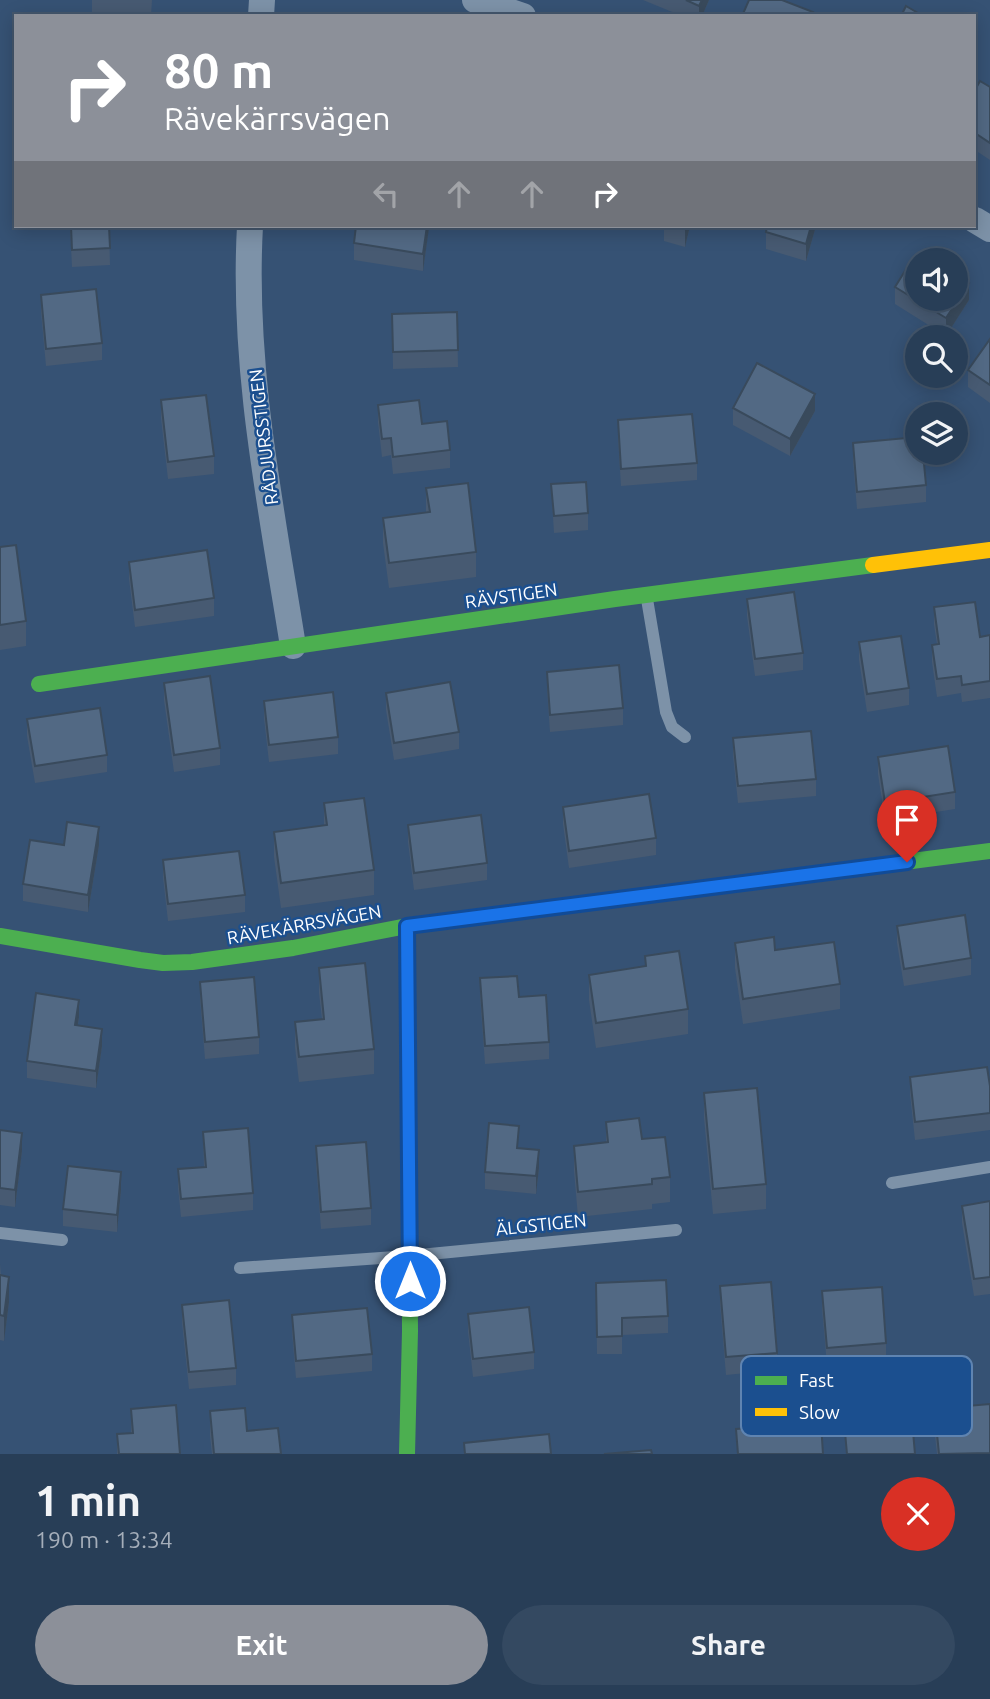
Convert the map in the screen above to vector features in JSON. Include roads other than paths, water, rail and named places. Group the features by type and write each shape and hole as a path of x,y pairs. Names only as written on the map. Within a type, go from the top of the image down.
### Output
{"street":[{"path":"475,0 517,14"},
{"name":"RÅDJURSSTIGEN","path":"250,228 251,331 257,418 293,646"},
{"name":"RÄVSTIGEN","path":"39,684 646,595 990,550"},
{"name":"RÄVEKÄRRSVÄGEN","path":"0,936 163,963 192,962 293,948 407,926 990,851"},
{"path":"407,926 410,1256 407,1454"}],"lane":[{"path":"646,595 666,712 672,727 685,737"},
{"path":"892,1183 990,1167"},
{"name":"ÄLGSTIGEN","path":"240,1268 410,1256 676,1230"},
{"path":"0,1233 62,1240"}]}
